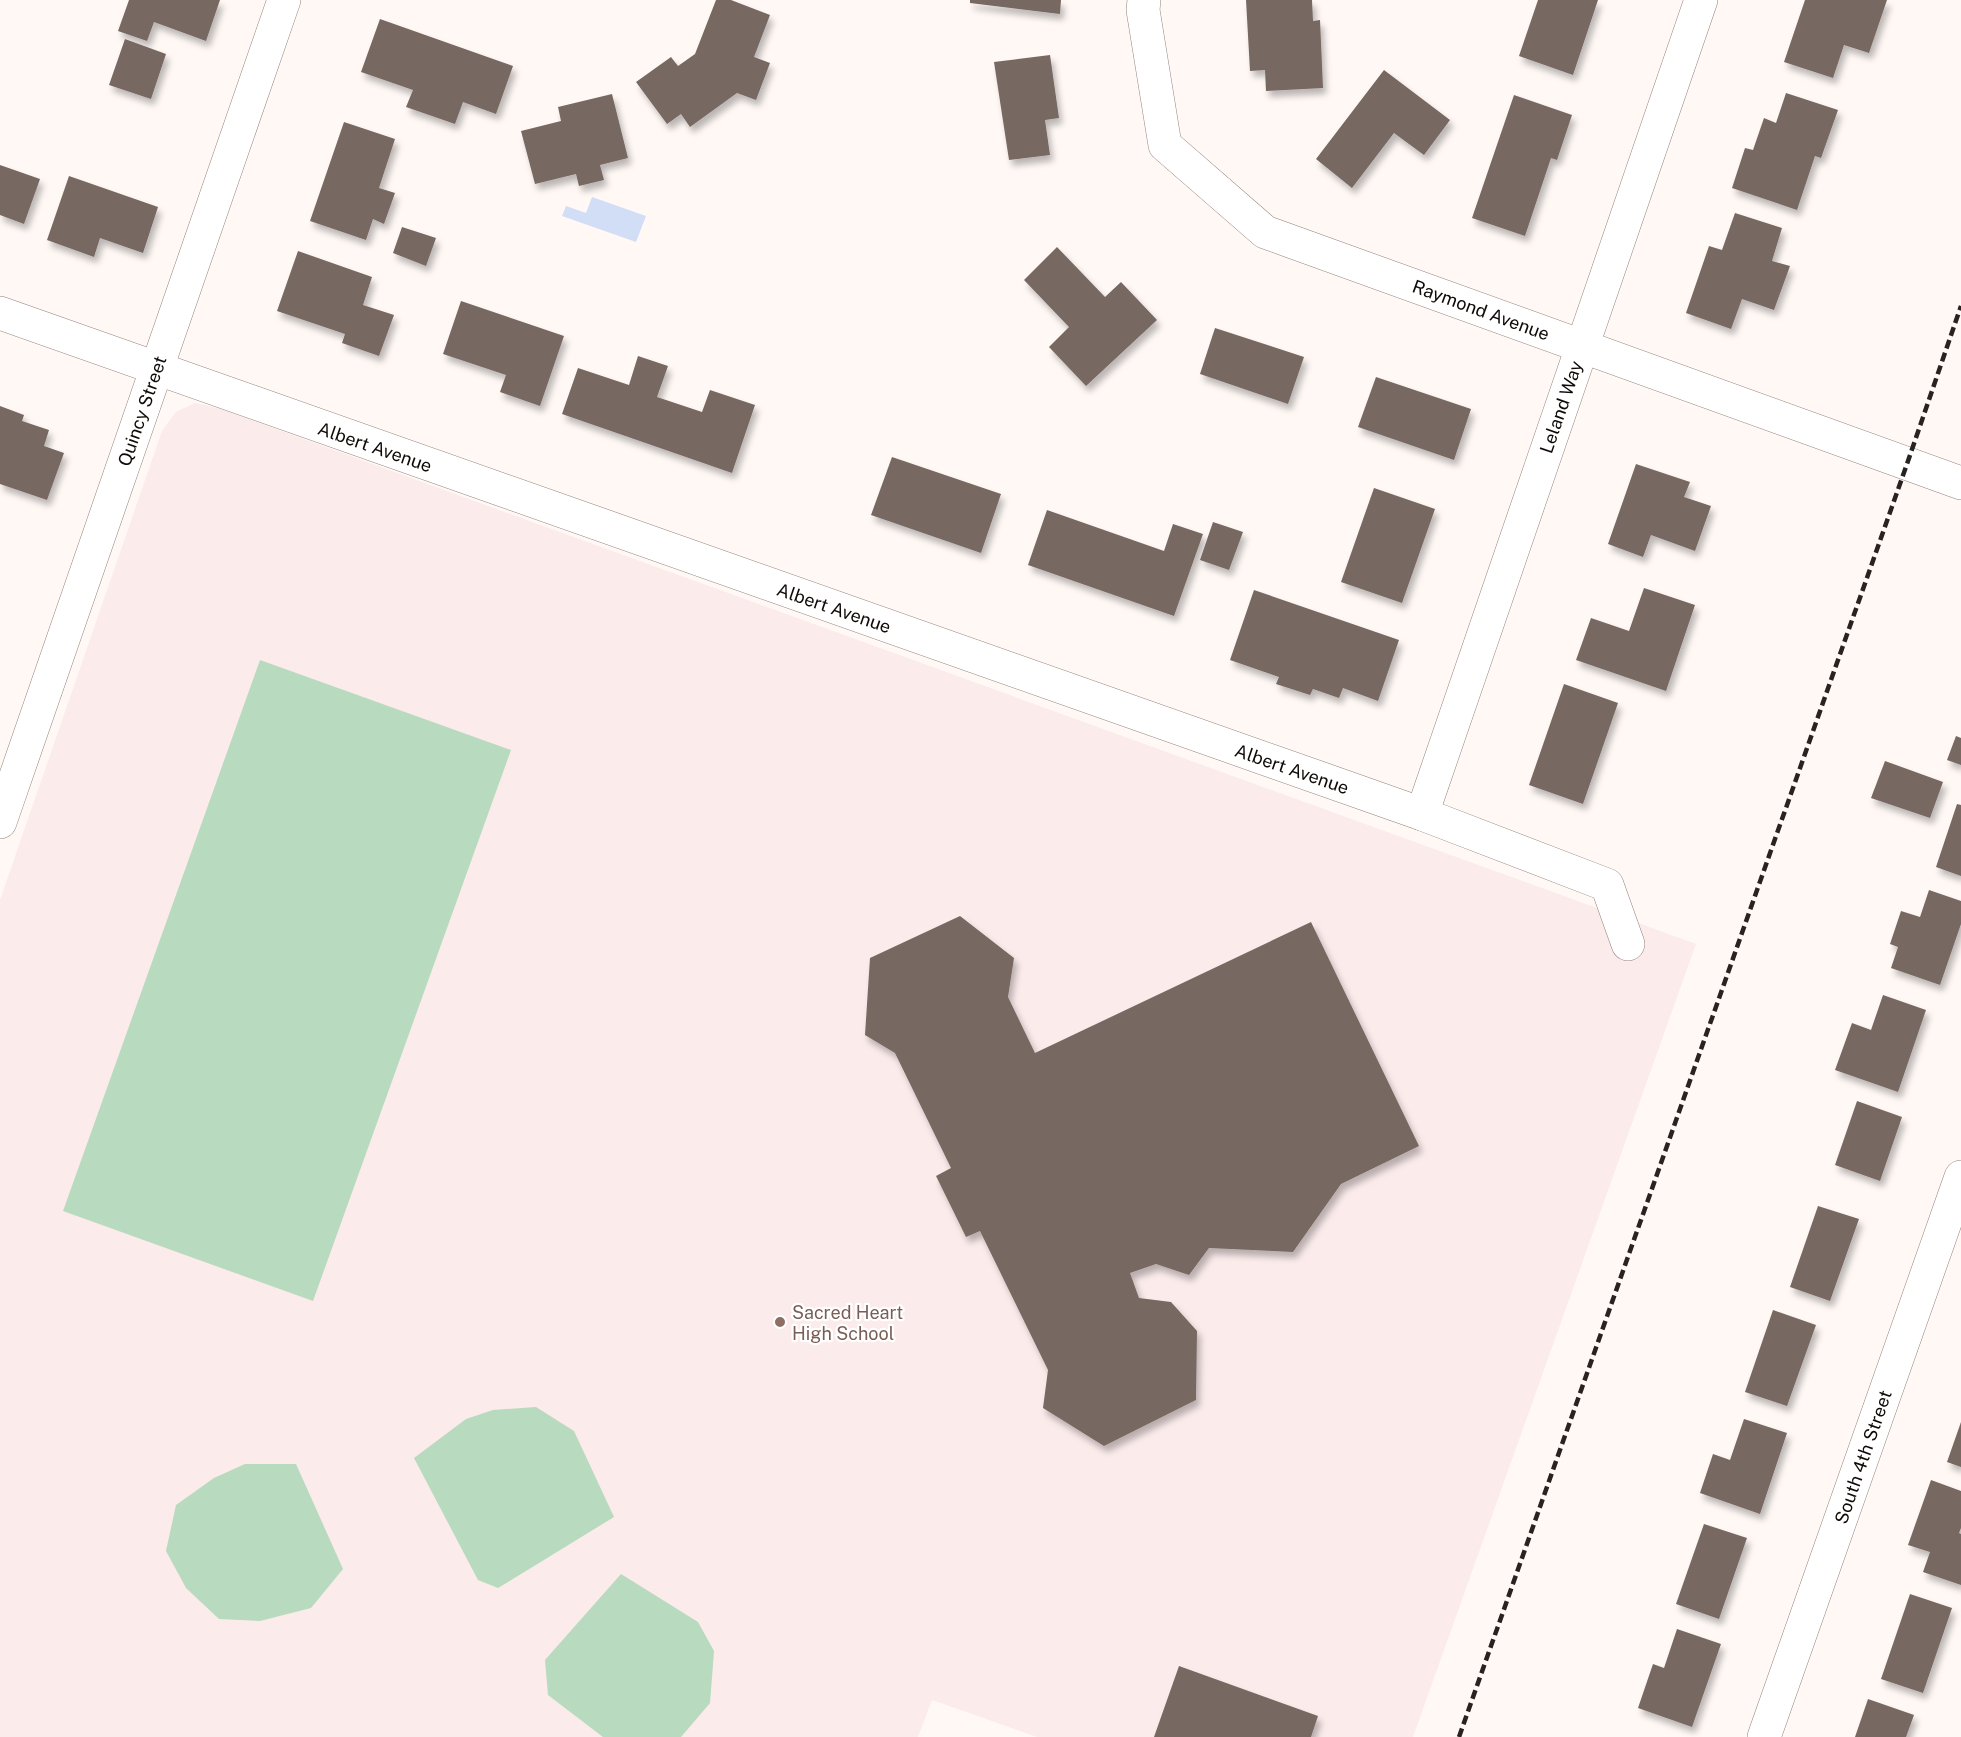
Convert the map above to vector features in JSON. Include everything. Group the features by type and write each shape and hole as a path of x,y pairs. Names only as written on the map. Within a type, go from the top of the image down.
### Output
{"street":[{"name":"Quincy Street","path":"0,822 284,0"},
{"name":"Raymond Avenue","path":"1144,0 1143,10 1165,145 1265,232 1961,483"},
{"name":"Leland Way","path":"1422,814 1701,0"},
{"name":"Albert Avenue","path":"0,313 1422,814 1607,885 1628,944"},
{"name":"South 4th Street","path":"1764,1737 1961,1177"}],"shaded area":[{"name":"Sacred Heart High School","path":"195,403 218,408 1696,944 1413,1737 1037,1737 932,1700 918,1737 0,1737 0,900 162,431 176,412"}],"green space":[{"path":"260,660 511,750 313,1301 63,1211"},
{"path":"536,1407 574,1431 614,1517 498,1588 478,1580 414,1458 466,1419 493,1410"},
{"path":"245,1464 296,1464 343,1569 311,1608 260,1621 219,1619 186,1588 166,1551 176,1505 214,1478"},
{"path":"621,1574 698,1622 714,1651 710,1703 681,1737 603,1737 548,1695 545,1660"}],"water":[{"path":"592,197 646,216 636,242 562,216 566,206 586,213"}],"building":[{"path":"129,0 220,0 206,41 154,22 147,41 118,31"},
{"path":"716,0 731,0 770,15 754,57 770,63 756,100 737,93 690,127 681,114 667,124 636,82 671,57 678,66 695,54"},
{"path":"970,0 1061,0 1060,14 970,3"},
{"path":"1246,0 1312,0 1313,21 1320,20 1323,88 1266,91 1265,70 1250,71"},
{"path":"1538,0 1598,0 1573,75 1519,56"},
{"path":"1805,0 1887,0 1869,53 1844,45 1833,78 1784,62"},
{"path":"380,19 513,66 496,114 463,102 455,124 406,107 413,90 361,72"},
{"path":"125,39 166,54 151,99 109,85"},
{"path":"1050,55 1059,118 1045,120 1050,155 1009,160 994,62"},
{"path":"1384,70 1450,120 1424,155 1394,133 1352,188 1316,159"},
{"path":"1786,93 1838,110 1821,158 1815,156 1797,210 1732,188 1745,148 1753,150 1764,118 1776,123"},
{"path":"612,94 628,158 600,165 604,180 579,186 576,174 535,184 521,131 561,121 558,107"},
{"path":"1514,95 1572,115 1557,160 1551,158 1525,236 1472,218"},
{"path":"344,122 395,139 379,188 395,193 384,224 373,219 366,240 310,221"},
{"path":"0,165 40,179 24,224 0,215"},
{"path":"69,176 158,207 143,253 100,238 94,257 47,240"},
{"path":"1735,213 1782,228 1772,261 1790,266 1774,310 1742,299 1731,329 1686,313 1709,246 1722,250"},
{"path":"402,227 436,238 426,266 393,253"},
{"path":"1057,247 1105,297 1121,282 1157,320 1086,386 1049,347 1069,327 1024,280"},
{"path":"298,251 372,277 363,305 394,315 379,356 342,343 345,334 277,311"},
{"path":"461,301 564,336 540,406 500,392 506,375 443,354"},
{"path":"1215,328 1304,357 1288,404 1200,374"},
{"path":"638,356 668,366 657,397 702,412 710,390 755,405 732,473 562,414 578,368 629,385"},
{"path":"1376,377 1471,409 1454,460 1358,427"},
{"path":"0,406 24,415 22,421 49,430 44,446 64,453 47,500 0,484"},
{"path":"892,457 1001,494 981,553 871,515"},
{"path":"1636,464 1690,482 1684,497 1711,506 1695,551 1651,535 1643,557 1608,544"},
{"path":"1374,488 1435,509 1402,603 1341,582"},
{"path":"1047,510 1164,551 1173,524 1203,534 1174,616 1028,565"},
{"path":"1213,522 1243,532 1229,570 1200,560"},
{"path":"1644,588 1695,605 1666,691 1576,660 1591,618 1629,631"},
{"path":"1254,590 1399,640 1378,701 1343,688 1339,698 1313,689 1310,695 1276,684 1279,677 1230,660"},
{"path":"1564,684 1618,703 1583,804 1529,785"},
{"path":"1956,736 1961,738 1961,765 1947,760"},
{"path":"1885,761 1943,782 1930,818 1871,798"},
{"path":"1957,804 1961,805 1961,876 1936,867"},
{"path":"1929,890 1961,901 1961,924 1940,985 1891,968 1898,947 1890,944 1901,911 1920,917"},
{"path":"960,916 1014,958 1008,997 1035,1053 1311,922 1419,1146 1341,1184 1293,1252 1209,1248 1189,1275 1156,1264 1130,1273 1139,1298 1171,1302 1197,1331 1196,1400 1104,1446 1043,1408 1048,1370 980,1231 966,1237 936,1176 951,1168 895,1053 865,1035 870,958"},
{"path":"1883,995 1926,1010 1898,1092 1835,1070 1852,1023 1871,1030"},
{"path":"1857,1101 1902,1117 1880,1181 1835,1165"},
{"path":"1818,1206 1859,1219 1830,1301 1790,1287"},
{"path":"1773,1310 1816,1325 1787,1406 1745,1392"},
{"path":"1744,1419 1787,1433 1760,1514 1700,1493 1713,1454 1730,1460"},
{"path":"1961,1422 1961,1467 1947,1462"},
{"path":"1931,1480 1961,1491 1959,1533 1961,1534 1961,1585 1923,1572 1930,1552 1908,1545"},
{"path":"1704,1524 1747,1538 1719,1619 1676,1604"},
{"path":"1910,1594 1952,1608 1923,1693 1881,1679"},
{"path":"1677,1629 1721,1644 1692,1727 1638,1708 1653,1664 1664,1668"},
{"path":"1179,1666 1318,1716 1311,1737 1154,1737"},
{"path":"1868,1699 1914,1715 1906,1737 1855,1737"}],"railway":[{"path":"1459,1737 1961,306"}],"place":[{"name":"Sacred Heart High School","path":"780,1322"}]}
